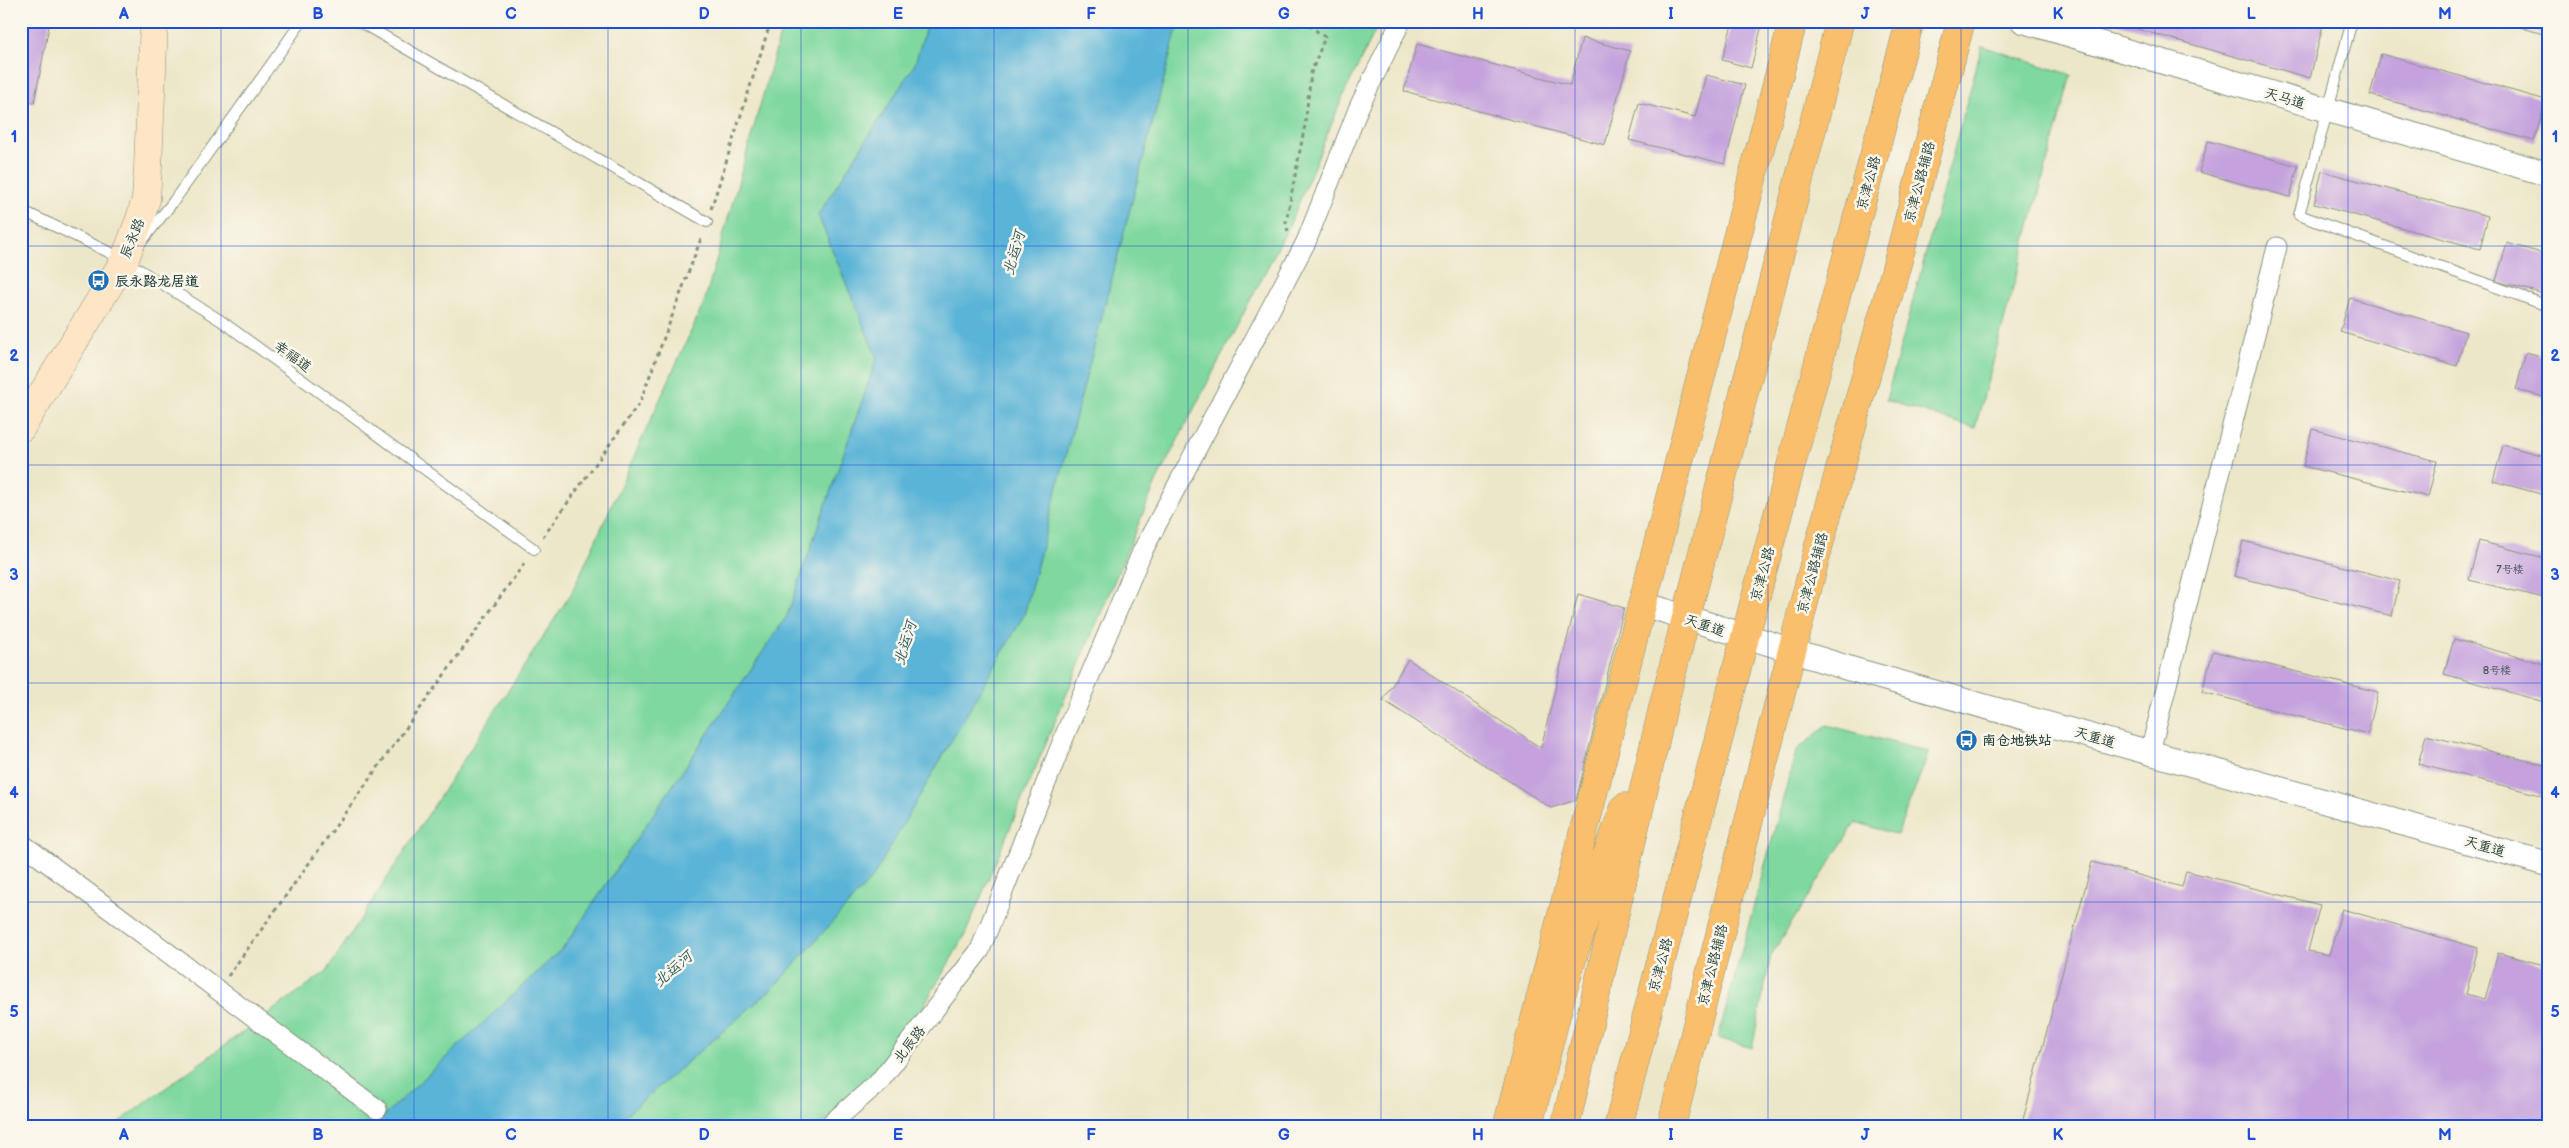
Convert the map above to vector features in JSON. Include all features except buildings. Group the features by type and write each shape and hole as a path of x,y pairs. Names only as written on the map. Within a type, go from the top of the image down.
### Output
{"main road":[{"name":"辰永路","path":"21,418 124,256 141,195 148,21"},
{"name":"辰永路","path":"21,428 124,256 146,199 154,21"},
{"path":"1508,1127 1793,21"},
{"path":"1565,1127 1663,707 1840,21"},
{"name":"京津公路","path":"1618,1127 1745,637 1910,21"},
{"name":"京津公路辅路","path":"1671,1127 1792,650 1961,21"},
{"path":"1528,1127 1561,996 1596,883 1663,707"}],"street":[{"name":"北辰路","path":"826,1127 879,1082 980,950 1067,730 1142,552 1306,242 1359,107 1401,21"},
{"name":"天马道","path":"2024,21 2548,174"},
{"path":"2150,752 2277,247"},
{"name":"天重道","path":"1643,604 1745,637 2548,864"},
{"path":"21,843 377,1110"}],"lane":[{"path":"124,256 142,241 173,202 302,21"},
{"path":"358,21 707,222"},
{"path":"2352,21 2299,215 2548,306"},
{"name":"幸福道","path":"21,210 124,256 220,320 534,549"}],"path":[{"path":"217,991 640,402 707,222 771,21"},
{"path":"1295,262 1286,222 1305,125 1311,73 1325,37 1303,21"}],"green space":[{"path":"784,21 928,21 915,64 818,215 877,358 787,616 564,947 372,1127 112,1127 327,971 572,592 704,303"},
{"path":"1179,21 1380,21 1344,94 1290,224 1157,480 964,937 879,1082 818,1127 612,1127 774,987 872,877 1024,615"},
{"path":"1982,46 2071,75 1975,428 1886,400"},
{"path":"1827,725 1929,752 1897,835 1856,822 1771,955 1752,1048 1718,1038 1796,751"}],"water":[{"name":"北运河","path":"928,21 1179,21 1024,615 873,877 774,987 612,1127 372,1127 564,947 787,616 877,358 818,215 915,64"}],"place":[{"name":"辰永路龙居道","path":"99,281"},
{"name":"南仓地铁站","path":"1966,740"}]}
